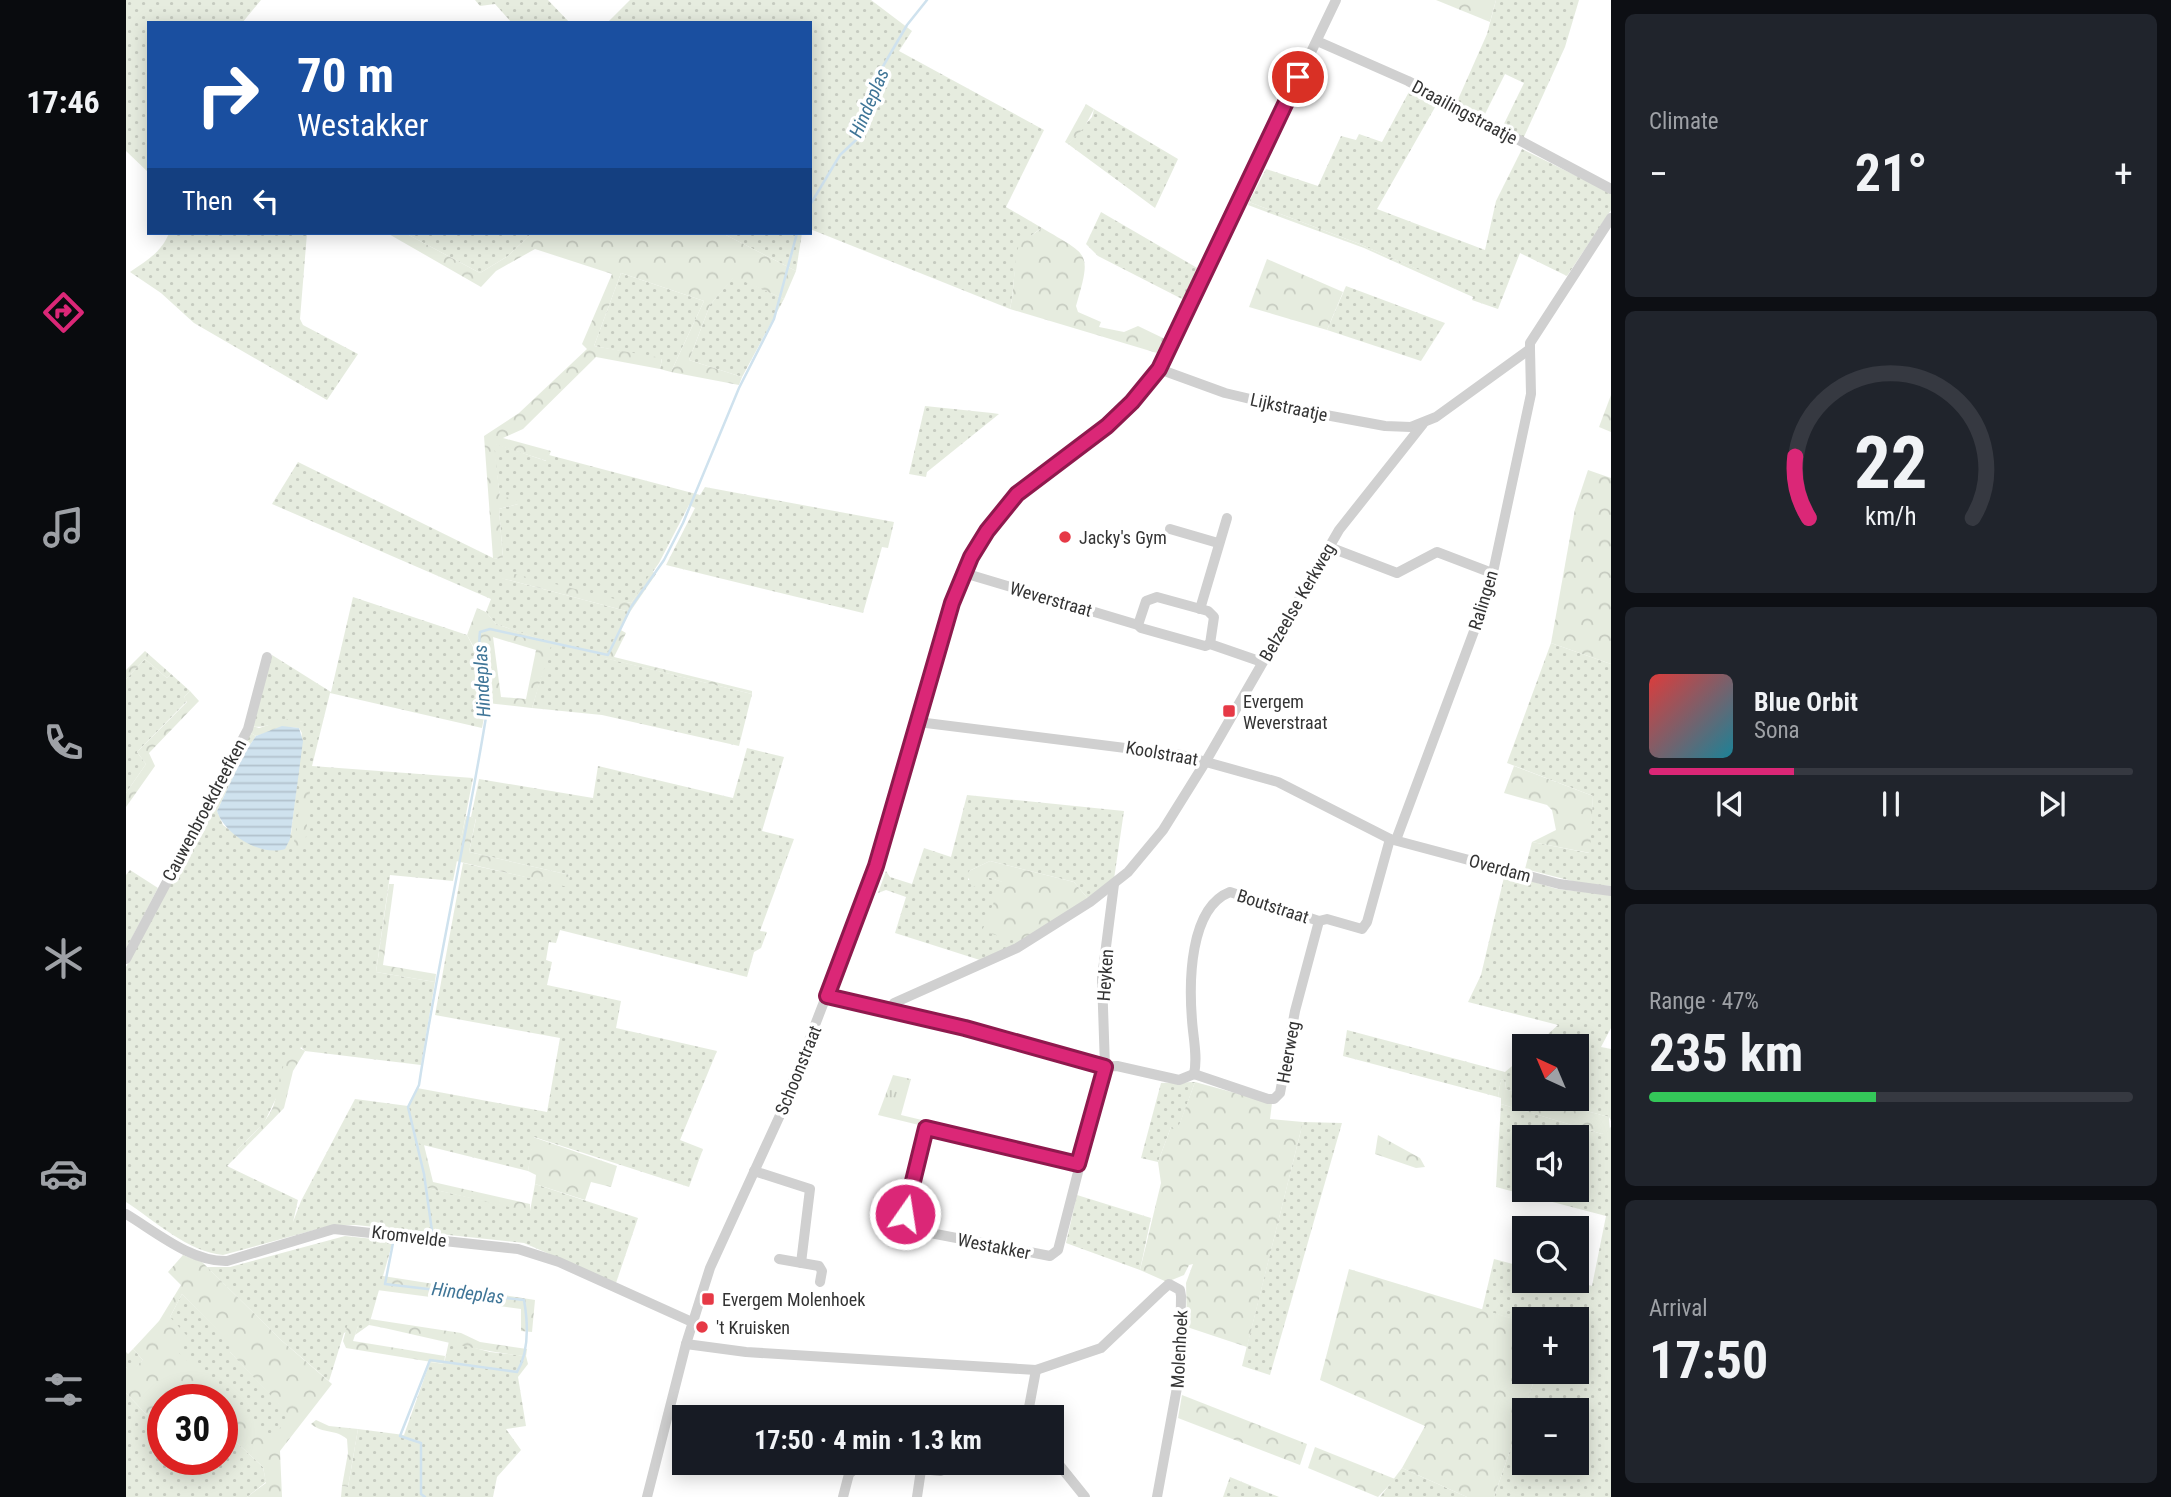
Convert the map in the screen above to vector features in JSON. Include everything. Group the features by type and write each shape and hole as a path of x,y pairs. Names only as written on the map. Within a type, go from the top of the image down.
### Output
{"street":[{"name":"Schoonstraat","path":"647,1497 692,1322 715,1253 754,1171 827,996 876,866 964,573 987,531 1017,494 1107,426 1132,402 1159,369 1336,0"},
{"name":"Draailingstraatje","path":"1317,41 1408,81 1611,189"},
{"name":"Ralingen","path":"1393,840 1489,591 1531,394 1530,343 1558,295 1611,218"},
{"path":"1423,424 1531,349"},
{"name":"Lijkstraatje","path":"1159,369 1225,393 1288,408 1385,426 1423,424"},
{"name":"Belzeelse Kerkweg","path":"892,1011 894,1003 1017,948 1114,884 1163,830 1357,503 1423,424"},
{"path":"1200,608 1227,518"},
{"path":"1170,529 1218,543"},
{"path":"1329,547 1397,573 1437,552 1492,573"},
{"name":"Weverstraat","path":"964,573 1205,646 1210,644 1262,662"},
{"path":"1138,625 1146,601 1153,597 1200,608 1214,617 1210,644"},
{"name":"Cauwenbroekdreefken","path":"126,958 248,729 267,657"},
{"name":"Koolstraat","path":"918,722 1148,749 1206,761 1278,782 1393,840"},
{"name":"Overdam","path":"1393,840 1559,884 1611,891"},
{"name":"Boutstraat","path":"1194,1074 1190,982 1200,923 1222,896 1236,892 1318,921 1327,919 1355,929 1364,927 1393,840"},
{"name":"Heyken","path":"1105,1067 1102,978 1114,884"},
{"name":"Heerweg","path":"1194,1074 1268,1100 1274,1099 1280,1093 1295,1011 1318,921"},
{"path":"827,996 1105,1067 1117,1066 1179,1080 1194,1074"},
{"path":"1078,1164 1105,1067"},
{"name":"Westakker","path":"925,1129 937,1129 1078,1164 1058,1250 1050,1256 906,1227 905,1214 925,1129"},
{"path":"754,1171 810,1189 801,1263"},
{"name":"Kromvelde","path":"126,1214 190,1252 216,1261 227,1261 334,1229 518,1249 547,1258 692,1322"},
{"path":"779,1259 821,1268 820,1282"},
{"name":"Molenhoek","path":"686,1344 746,1352 1036,1370 1101,1348 1168,1284 1180,1290 1180,1371 1157,1497"},
{"path":"1029,1405 1036,1370"},
{"path":"1064,1471 1085,1497"},
{"path":"843,1497 849,1475"},
{"path":"917,1497 920,1475"}],"green space":[{"path":"126,0 261,0 244,21 147,21 147,171 126,151"},
{"path":"475,0 548,0 568,21 510,21 495,4 480,6"},
{"path":"630,0 871,0 912,31 899,51 1044,130 1006,207 1042,228 1031,236 1019,254 1010,309 812,230 812,21 609,21"},
{"path":"1436,0 1496,0 1490,22"},
{"path":"1496,0 1579,0 1565,47 1523,139 1502,128 1524,83 1505,74 1483,118 1456,104 1487,34"},
{"path":"1411,88 1438,102 1377,209 1485,250 1496,201 1522,149 1611,193 1611,210 1567,276 1520,253 1498,309 1472,300 1473,297 1455,289 1456,286 1357,243 1249,202 1266,169 1318,186 1341,136 1356,140 1359,134 1382,142"},
{"path":"1086,104 1094,109 1084,128 1068,144 1065,142"},
{"path":"1094,109 1178,159 1155,208 1068,144 1092,117"},
{"path":"1249,202 1357,243 1457,286 1455,289 1364,248 1248,205"},
{"path":"1101,212 1199,269 1184,300 1098,256 1086,244"},
{"path":"1042,228 1078,250 1083,257 1085,265 1076,306 1078,312 1101,322 1099,327 1124,332 1138,326 1165,339 1157,353 1010,309 1019,244"},
{"path":"168,235 307,235 300,319 303,325 358,354 327,400 194,323 161,293 130,272 148,260"},
{"path":"390,235 409,235 480,273 508,256 530,235 726,235 796,271 784,299 734,277 710,305 689,360 742,377 739,385 671,372 704,301 621,273 594,346 662,358 660,369 596,357 523,429 503,438 551,451 547,461 494,444 500,498 515,497 518,504 499,509 503,559 493,558 484,436 519,413 587,349 582,344 612,274 535,249 496,271 481,287"},
{"path":"409,235 530,235 508,256 480,273"},
{"path":"726,235 802,235 796,271"},
{"path":"1267,259 1343,292 1327,330 1249,307"},
{"path":"621,273 704,301 671,372 660,369 662,359 594,346"},
{"path":"734,276 784,299 742,377 689,360 710,305"},
{"path":"1346,286 1445,323 1421,361 1327,330"},
{"path":"1611,395 1611,432 1599,427"},
{"path":"925,406 999,414 927,472 926,477 909,474"},
{"path":"493,443 546,461 549,455 700,495 705,487 894,522 888,548 882,547 863,613 666,565 695,508 689,505 659,563 631,603 501,578 630,612 605,658 752,694 739,746 602,715 532,708 551,643 496,624 486,612 491,599 272,504 298,462 493,558 503,559 499,509 518,504 500,498"},
{"path":"1588,470 1611,478 1611,664 1551,643 1575,509"},
{"path":"503,571 631,603 652,571 656,574 630,612 501,578"},
{"path":"353,597 467,635 482,669 486,702 482,728 330,693 312,766 473,778 453,881 390,875 376,972 435,982 421,1065 305,1051 301,1047 264,1123 237,1150 239,1154 227,1166 298,1200 293,1222 301,1201 355,1099 408,1106 417,1088 547,1112 560,1038 435,1015 463,863 567,886 570,875 469,852 476,819 471,817 479,779 593,798 598,766 733,798 747,748 784,757 762,831 794,839 760,931 767,932 761,948 754,952 747,977 560,930 556,943 549,942 546,960 552,962 547,985 621,1001 616,1028 717,1051 680,1140 703,1149 689,1187 534,1137 528,1171 419,1144 427,1188 530,1211 535,1184 638,1218 616,1283 524,1243 356,1225 329,1226 223,1255 210,1253 184,1242 126,1202 126,967 249,732 256,736 245,752 217,811 223,825 248,843 291,834 303,722 252,726 272,655 331,692"},
{"path":"477,608 486,612 496,624 552,643 532,708 487,703 483,664 467,635","holes":["493,637 536,650 526,699 501,697"]},
{"path":"619,629 626,633 614,657 752,691 752,694 604,658"},
{"path":"1551,643 1611,664 1611,886 1580,883 1525,869 1532,842 1589,853 1593,796 1507,763"},
{"path":"145,651 171,674 167,678 145,659 126,679 126,670"},
{"path":"145,659 167,678 171,674 190,691 184,697 187,701 137,752 146,764 126,793 126,679"},
{"path":"190,691 199,701 149,753 155,766 126,807 126,793 146,764 137,752 187,702 184,697"},
{"path":"288,719 304,722 302,733 299,728 286,727 256,736 249,732 252,726 259,728"},
{"path":"1514,766 1593,796 1590,853 1532,842 1556,830 1552,810 1547,805 1504,793"},
{"path":"310,790 305,847 300,852 293,846 298,824 299,792"},
{"path":"967,795 1124,811 1114,879 1089,900 1074,882 990,861 969,871 968,880 988,877 1003,882 1020,942 983,961 895,933 906,897 886,890 878,893 886,871 890,877 912,884 924,848 951,857"},
{"path":"466,816 476,818 469,852 570,875 568,887 456,861"},
{"path":"990,861 1074,882 1089,900 1020,942 982,931 1002,882 988,877 974,887 967,876 969,871"},
{"path":"130,870 158,888 126,949 126,875"},
{"path":"1505,873 1557,889 1611,895 1611,1028 1601,1047 1611,1049 1611,1121 1609,1117 1586,1111 1589,1111 1589,1034 1548,1034 1558,1025 1468,1002 1481,975"},
{"path":"389,884 394,884 383,965 436,974 435,982 376,972"},
{"path":"1347,1030 1505,1072 1512,1066 1512,1091 1505,1089 1506,1080 1501,1079 1498,1097 1343,1056"},
{"path":"296,1046 305,1051 293,1071 284,1108 239,1154 237,1150 270,1113 286,1059"},
{"path":"893,1075 911,1079 901,1115 926,1121 923,1126 878,1115"},
{"path":"1501,1079 1506,1080 1505,1089 1512,1091 1512,1107 1501,1104 1501,1098 1498,1097"},
{"path":"1195,1082 1178,1129 1171,1127 1158,1162 1141,1158 1161,1083"},
{"path":"1195,1082 1272,1103 1270,1119 1303,1122 1247,1347 1187,1327 1186,1283 1193,1264 1189,1265 1184,1275 1167,1282 1140,1270 1161,1183 1158,1162 1171,1127 1178,1128"},
{"path":"1501,1104 1512,1107 1512,1111 1525,1111 1572,1125 1512,1125 1512,1191 1496,1187"},
{"path":"1525,1111 1586,1111 1609,1117 1610,1131 1602,1134 1589,1130 1589,1125 1572,1125"},
{"path":"1303,1122 1342,1123 1270,1375 1242,1366"},
{"path":"1611,1127 1611,1497 1494,1497 1512,1445 1512,1475 1589,1475 1589,1398 1528,1398 1533,1384 1589,1384 1589,1307 1512,1307 1512,1319 1482,1310 1494,1259 1512,1264 1512,1293 1589,1293 1606,1216 1553,1202 1589,1202 1589,1130 1602,1134"},
{"path":"1378,1135 1420,1158 1425,1167 1416,1168 1375,1154"},
{"path":"533,1137 617,1166 611,1187 591,1182 585,1200 535,1184 536,1175 528,1171"},
{"path":"418,1143 424,1145 433,1182 530,1204 530,1212 427,1188"},
{"path":"1077,1195 1151,1218 1140,1270 1066,1243"},
{"path":"345,1236 393,1241 369,1325 355,1335 358,1326 344,1333 329,1381 281,1340 207,1267 230,1267"},
{"path":"183,1255 202,1262 281,1340 332,1384 280,1451 282,1497 247,1497 266,1483 263,1467 238,1444 238,1409 270,1440 290,1416 229,1351 234,1347 182,1294 170,1317 188,1337 177,1351 211,1384 147,1384 147,1415 126,1393 126,1367 131,1371 143,1360 133,1349 159,1321 181,1285 168,1272"},
{"path":"1349,1269 1512,1318 1512,1384 1533,1384 1528,1398 1512,1398 1512,1445 1494,1497 1467,1497 1402,1468 1425,1426 1320,1380"},
{"path":"383,1276 535,1300 532,1332 521,1331 521,1309 377,1290"},
{"path":"182,1294 235,1347 230,1352 291,1416 270,1441 238,1410 238,1384 210,1384 176,1351 170,1317"},
{"path":"370,1319 461,1333 480,1342 527,1349 526,1356 467,1347 369,1325"},
{"path":"354,1321 358,1326 353,1341 445,1356 444,1364 346,1348 343,1341 348,1323"},
{"path":"449,1341 490,1352 526,1356 528,1364 518,1377 526,1426 506,1429 521,1450 497,1477 493,1497 341,1497 342,1486 348,1487 358,1429 404,1435 430,1362 444,1364"},
{"path":"133,1349 143,1360 131,1372 126,1367 126,1352 128,1354"},
{"path":"126,1393 147,1415 147,1475 238,1475 238,1444 263,1467 266,1482 247,1497 126,1497"},
{"path":"1182,1395 1307,1444 1300,1465 1178,1418"},
{"path":"316,1420 329,1426 358,1429 348,1487 342,1486 348,1453 347,1439 311,1424"},
{"path":"1315,1447 1395,1479 1378,1497 1308,1468"},
{"path":"1402,1468 1467,1497 1380,1497"},
{"path":"1230,1477 1279,1497 1223,1497"}],"water":[{"path":"282,726 299,728 303,741 290,839 285,849 275,851 245,842 227,828 217,811 245,752 256,736"}],"waterway":[{"name":"Hindeplas","path":"812,202 840,155 856,140 875,80 907,25 927,0"},
{"name":"Hindeplas","path":"432,1231 424,1174 408,1107 419,1085 487,711 480,632 490,629 608,655 631,607 664,560 683,523 739,388 774,319 796,235"},
{"name":"Hindeplas","path":"393,1243 385,1284 524,1300 526,1346 517,1372 430,1360 400,1436 421,1443 421,1494 425,1497"}],"place":[{"name":"Jacky's Gym","path":"1065,537"},
{"name":"Evergem Weverstraat","path":"1229,711"},
{"name":"Evergem Molenhoek","path":"708,1299"},
{"name":"'t Kruisken","path":"702,1327"}],"route":[{"path":"905,1214 925,1129 928,1127 1078,1164 1105,1067 965,1028 839,1001 827,996 876,866 952,603 979,543 1006,506 1040,474 1093,437 1120,414 1159,369 1298,77"}]}
